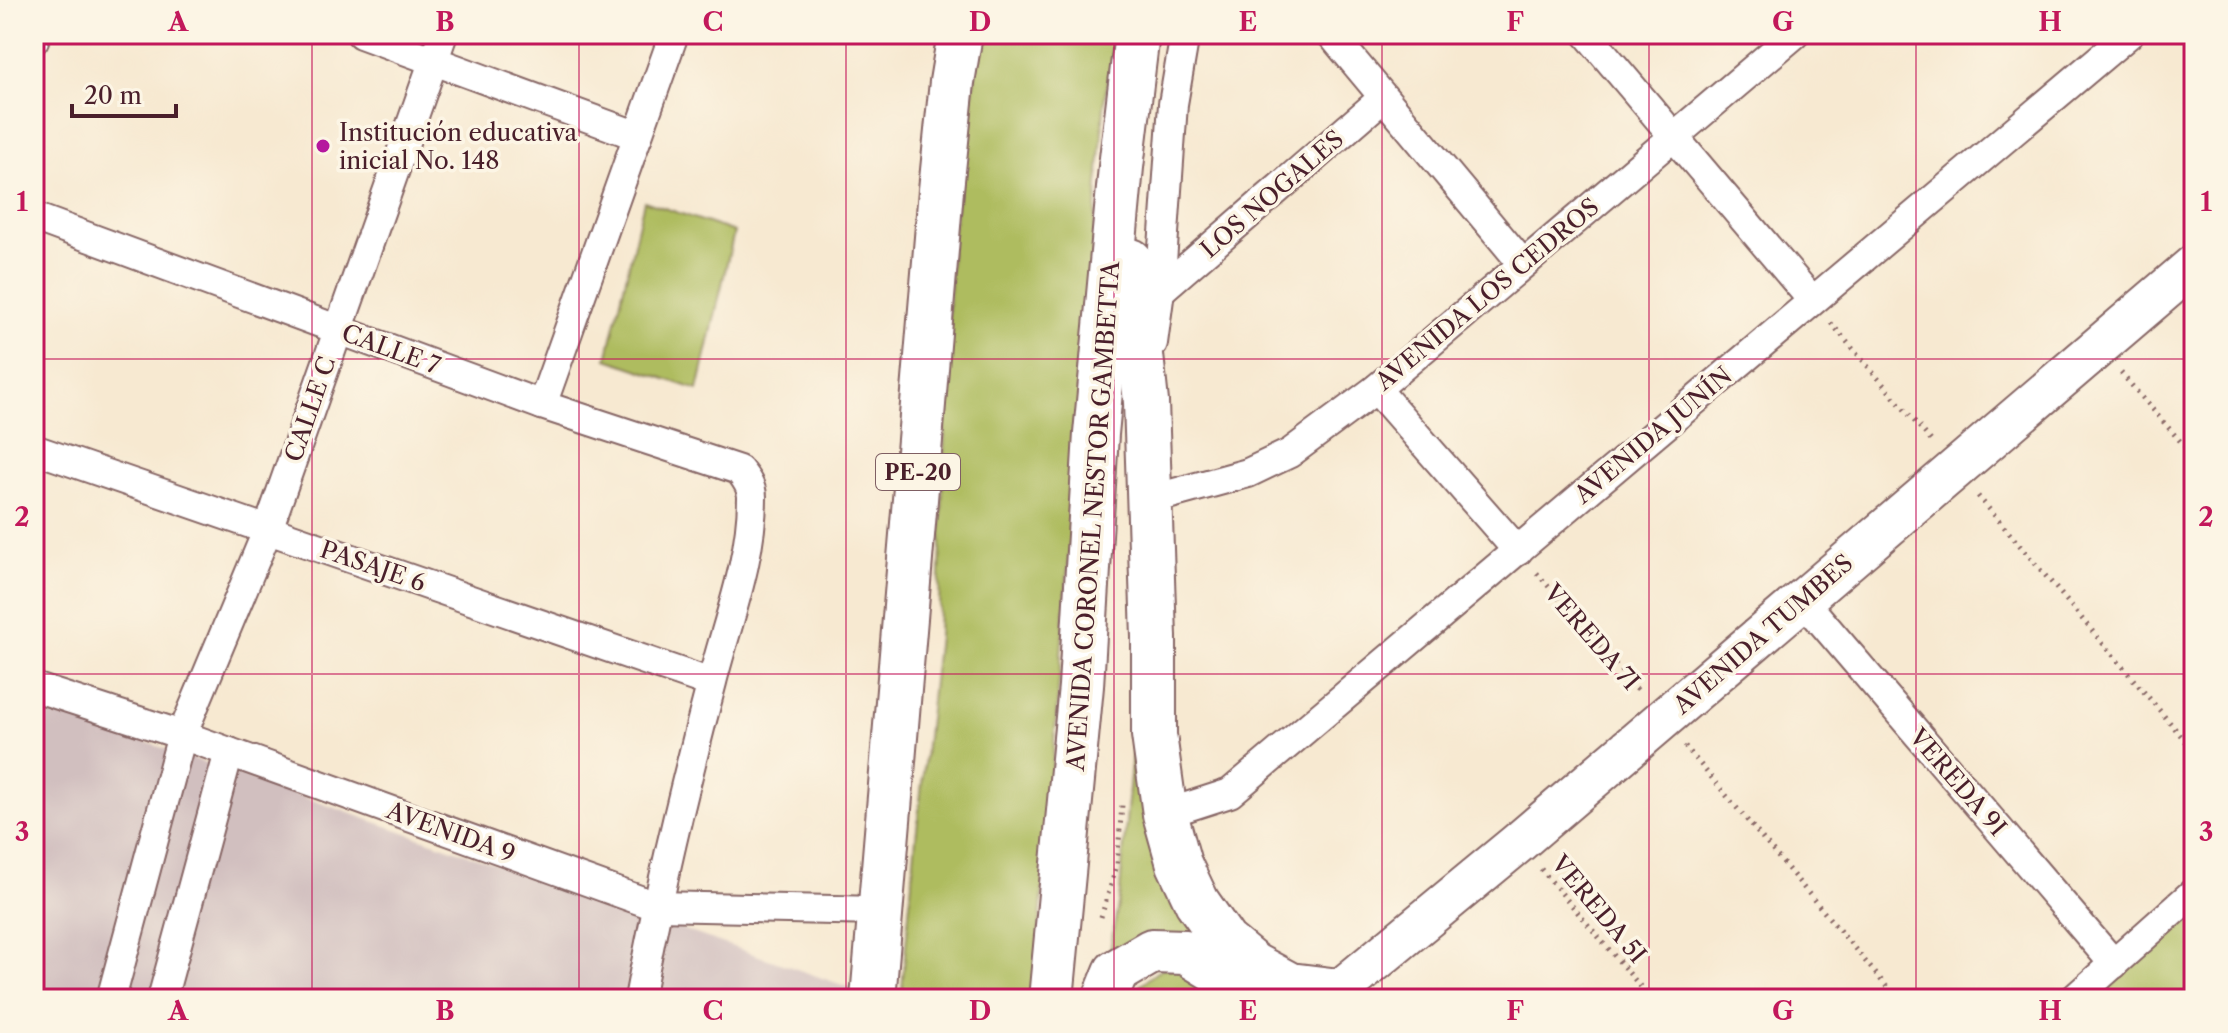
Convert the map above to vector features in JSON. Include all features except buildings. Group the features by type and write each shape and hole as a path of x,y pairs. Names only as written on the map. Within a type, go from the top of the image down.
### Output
{"highway":[{"name":"PE-20","path":"873,999 940,205 960,34"},
{"name":"AVENIDA CORONEL NESTOR GAMBETTA","path":"1051,999 1081,686 1096,434 1137,34"},
{"path":"1121,167 1146,402 1154,735 1165,814 1179,864 1197,902 1225,942 1253,965 1290,985 1334,995"},
{"path":"1105,999 1116,972 1152,951 1186,952 1217,971 1236,998"},
{"path":"1236,998 1237,952"}],"street":[{"path":"361,34 438,47 638,136"},
{"path":"542,405 674,34"},
{"path":"1146,402 1160,291 1173,104 1185,34"},
{"path":"1331,34 1522,263"},
{"path":"1587,34 1812,300"},
{"name":"AVENIDA LOS CEDROS","path":"1149,500 1248,473 1290,453 1376,389 1795,34"},
{"name":"AVENIDA JUNÍN","path":"1165,814 1230,793 2129,34"},
{"name":"CALLE C","path":"111,999 182,735 268,529 438,47"},
{"name":"LOS NOGALES","path":"1160,291 1383,98"},
{"name":"CALLE 7","path":"34,217 542,405 739,470 752,493 745,556 711,683"},
{"name":"AVENIDA TUMBES","path":"1334,995 1663,720 2194,265"},
{"path":"1376,389 1518,551"},
{"name":"PASAJE 6","path":"34,449 711,683"},
{"name":"VEREDA 9I","path":"1803,600 2114,964"},
{"path":"639,999 656,906 711,683"},
{"name":"AVENIDA 9","path":"34,687 182,735 656,906 880,911"},
{"path":"162,999 229,752"},
{"path":"2074,999 2193,896"}],"path":[{"path":"1812,300 2194,751"},
{"path":"2099,348 2194,457"},
{"name":"VEREDA 7I","path":"1518,551 1897,999"},
{"name":"VEREDA 5I","path":"1518,843 1651,999"}],"shaded area":[{"path":"34,703 868,994 868,999 34,999"}],"green space":[{"path":"981,34 1117,34 1105,95 1034,999 901,999 938,636 951,245"},
{"path":"644,201 734,232 698,390 607,359"},
{"path":"1138,682 1212,941 1108,962 1120,892"},
{"path":"2194,912 2194,999 2090,999"},
{"path":"1162,968 1190,970 1216,999 1136,999 1140,985"}],"place":[{"name":"Institución educativa inicial No. 148","path":"323,146"}]}
